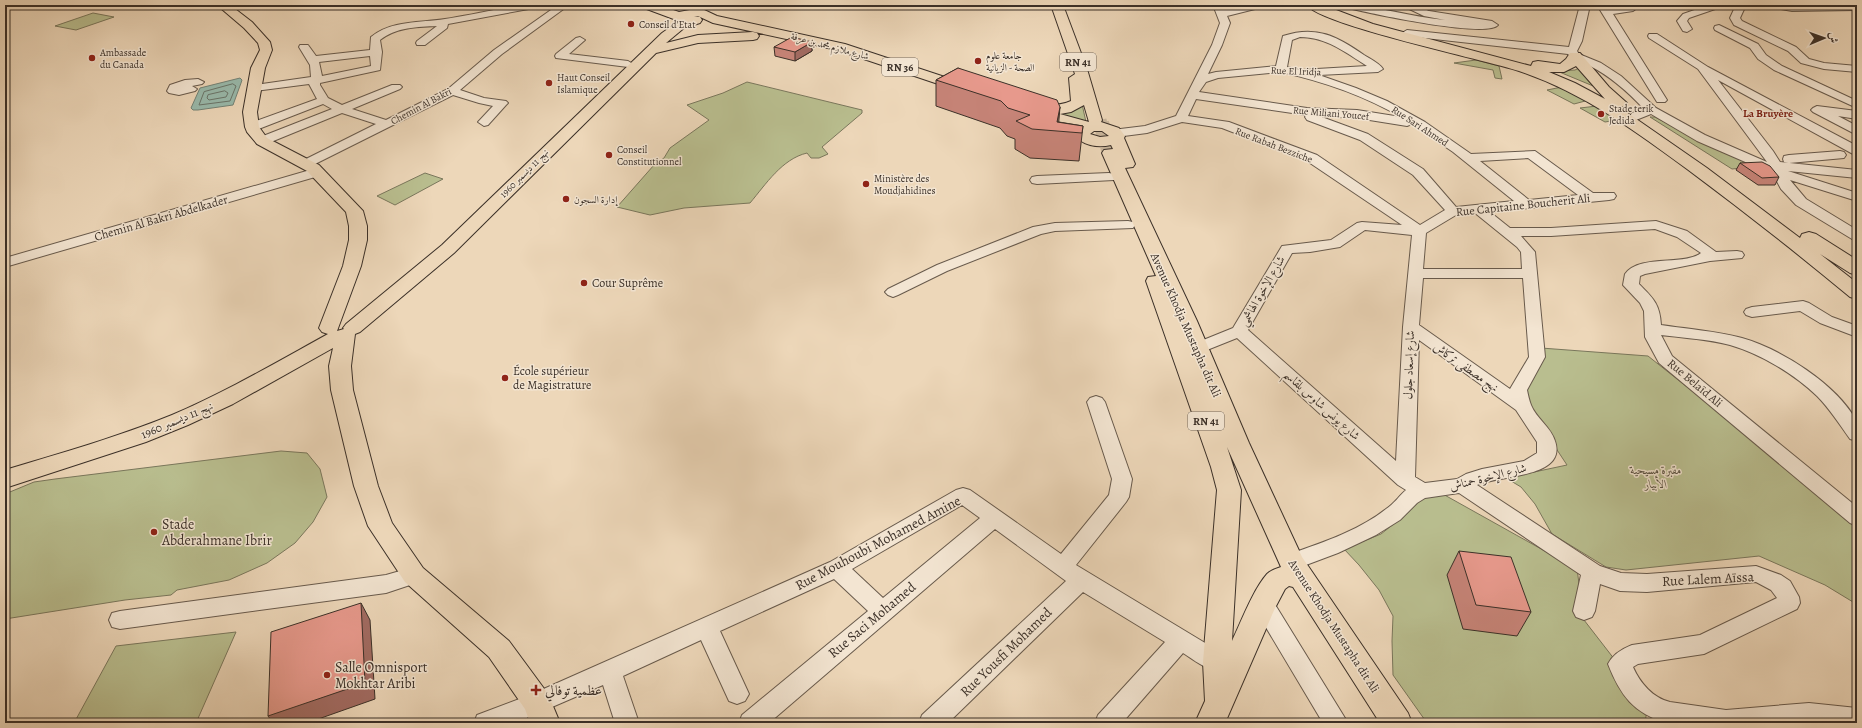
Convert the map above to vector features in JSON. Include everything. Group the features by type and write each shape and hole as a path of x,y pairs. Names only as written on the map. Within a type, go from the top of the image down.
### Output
{"highway":[{"path":"1314,5 1361,25 1502,60 1566,84 1600,101 1621,114 1761,211 1857,269"},
{"path":"1324,5 1361,20 1407,33 1551,68 1570,66 1574,54"},
{"path":"1574,54 1604,90 1636,116 1761,211 1857,281"},
{"path":"1509,58 1578,83 1614,101 1636,116"},
{"path":"1761,211 1857,260"},
{"path":"1761,211 1857,293"}],"main road":[{"path":"223,5 248,25 264,42 266,50 258,68 250,112 252,127 262,141 312,168 354,211 358,226 358,240 338,329 335,357 340,366 342,390 366,486 381,526 414,575 499,649 541,713"},
{"name":"RN 41","path":"1057,5 1075,46 1076,78 1089,113 1103,133"},
{"name":"RN 41","path":"1065,5 1080,69 1103,133 1109,178 1142,260 1154,265"},
{"name":"RN 36","path":"658,7 696,18"},
{"name":"شارع ملازم محمد بن عرفة","path":"696,18 719,20 840,47 977,95 838,51 696,18"},
{"name":"نهج 11 ديسمبر 1960","path":"5,479 138,436 180,420 232,395 338,329 448,249 648,53 677,27 696,18"},
{"name":"نهج 11 ديسمبر 1960","path":"5,471 106,440 190,409 277,364 338,329 384,294 424,260 663,32 696,18"},
{"path":"648,53 668,45 703,38 738,36 783,38"},
{"name":"RN 41","path":"1075,46 1087,57 1102,97"},
{"path":"1076,78 1079,100 1071,108 1052,111 1021,108 1060,125 1103,133"},
{"name":"Avenue Khodja Mustapha dit Ali","path":"1103,133 1154,265 1228,480 1229,490 1215,713"},
{"name":"Avenue Khodja Mustapha dit Ali","path":"1154,265 1187,321 1197,349 1237,443 1296,570 1397,723"},
{"path":"1215,713 1263,604 1276,582 1282,577 1289,576 1296,570"}],"street":[{"path":"255,88 317,80 376,68 377,36 394,28 414,24 444,22 534,5"},
{"name":"Chemin Al Bakri","path":"312,168 387,124 452,91 498,52 564,5"},
{"path":"1347,5 1412,18 1456,24 1493,25 1427,14 1406,5"},
{"path":"1574,54 1577,34 1585,5"},
{"path":"1604,9 1624,10 1632,8 1636,5"},
{"path":"1687,29 1682,21 1686,16 1718,5"},
{"path":"1741,5 1735,18 1738,23 1792,49 1805,61 1824,66 1857,70"},
{"path":"1785,5 1784,7 1792,8 1857,7"},
{"path":"1103,133 1147,129 1181,118 1217,45 1225,23 1220,10 1256,6"},
{"path":"1604,9 1661,100"},
{"path":"421,43 443,26 444,22"},
{"path":"1719,28 1754,46 1762,58 1778,68 1857,105"},
{"name":"Rue El Iridja","path":"1195,92 1202,80 1216,74 1281,69 1300,73 1378,69 1322,36 1297,33 1287,38 1281,69"},
{"path":"1407,33 1454,37 1574,54 1611,73 1625,83 1652,110 1701,138 1774,165 1804,181 1857,197"},
{"path":"1653,36 1702,67 1857,151"},
{"path":"580,40 560,56 628,64"},
{"path":"304,47 314,59 317,80 314,85 324,100 342,109 387,124"},
{"path":"314,59 377,52"},
{"path":"1702,67 1774,165 1786,186 1802,202 1857,236"},
{"name":"Rue Sari Ahmed","path":"1300,73 1384,103 1421,125 1469,158 1526,204"},
{"path":"262,141 396,87"},
{"path":"452,91 483,101 502,104 484,122"},
{"name":"Rue Miliani Youcef","path":"1195,92 1307,112 1357,114 1421,125"},
{"path":"252,127 324,100"},
{"path":"1286,108 1364,137 1418,172 1453,211"},
{"path":"1636,116 1652,110"},
{"path":"1857,115 1817,110 1857,131"},
{"name":"Rue Rabah Bezziche","path":"1181,118 1225,125 1312,158 1419,231"},
{"path":"1469,158 1531,154 1589,197"},
{"path":"1774,165 1840,155"},
{"path":"1774,165 1857,174"},
{"name":"Chemin Al Bakri Abdelkader","path":"5,263 312,168"},
{"path":"1037,180 1109,178"},
{"name":"Rue Capitaine Boucherit Ali","path":"1419,231 1453,211 1609,196"},
{"path":"1478,209 1522,244 1528,252 1537,357 1518,390 1522,406"},
{"path":"893,292 942,268 1022,235 1038,230 1055,227 1128,225"},
{"path":"1507,232 1551,232 1656,225 1668,228 1689,238 1709,252 1708,257 1737,255"},
{"name":"شارع الإخوة الهاشمي","path":"1197,349 1239,331 1287,249 1310,248 1335,244 1362,226 1419,231"},
{"name":"شارع إسعاد جلول","path":"1405,480 1411,327 1419,231"},
{"name":"Rue Belaïd Ali","path":"1708,257 1699,262 1653,268 1633,273 1631,285 1647,301 1652,311 1653,337 1665,359 1857,518"},
{"path":"1415,272 1530,274"},
{"path":"1752,312 1803,306 1826,320 1857,332"},
{"name":"نهج مصطفى تركاش","path":"1411,327 1522,406"},
{"path":"1653,329 1738,342 1763,354 1792,370 1822,390 1834,403 1857,435"},
{"name":"شارع يونس شاوس بلقاسم","path":"1239,331 1405,480"},
{"path":"1063,566 1119,498 1121,490 1122,479 1096,402"},
{"name":"شارع الإخوة حمناش","path":"1296,570 1393,514 1408,498 1422,491 1462,486 1473,479 1531,466 1541,462 1547,456 1546,440 1522,406"},
{"path":"1405,480 1422,491"},
{"name":"Rue Lalem Aïssa","path":"1462,486 1592,572 1620,582 1647,583 1756,574 1770,579 1782,587 1789,595 1789,603 1704,644 1632,655 1620,664 1625,677 1634,692 1655,708 1690,717 1732,722 1793,715 1828,714 1857,719"},
{"name":"Rue Mouhoubi Mohamed Amine","path":"486,723 541,713 610,671 837,568 963,495 1081,580 1217,662"},
{"name":"Rue Saci Mohamed","path":"750,723 994,518"},
{"path":"837,568 883,612"},
{"path":"1584,611 1592,572"},
{"path":"120,620 386,584 414,575"},
{"name":"Rue Yousfi Mohamed","path":"931,723 1081,580"},
{"path":"1263,604 1336,723"},
{"path":"707,628 736,694"},
{"path":"1107,723 1180,641"},
{"path":"610,671 627,723"}],"green space":[{"path":"93,13 114,17 76,30 55,26"},
{"path":"1476,60 1499,66 1502,79 1495,78 1493,70 1454,63"},
{"path":"1581,67 1598,88 1557,71 1575,70"},
{"path":"747,82 862,110 862,113 822,147 828,154 819,158 811,158 807,153 798,156 782,166 768,180 750,203 684,208 650,215 617,207 654,165 664,158 670,148 709,120 687,105 723,93"},
{"path":"1562,87 1589,100 1574,104 1547,90"},
{"path":"1082,104 1086,122 1073,120 1059,114"},
{"name":"Stade terik Jedida","path":"1597,106 1623,119 1605,122 1580,108"},
{"path":"1650,117 1655,117 1697,139 1762,166 1732,169"},
{"path":"425,173 443,179 395,205 377,196"},
{"name":"مقبرة مسيحية الأبيار","path":"1541,348 1648,356 1857,522 1857,601 1853,602 1825,585 1759,556 1626,570 1606,567 1552,534 1535,504 1521,487 1506,478 1567,465 1530,409 1525,390"},
{"name":"Stade Abderahmane Ibrir","path":"281,451 307,453 320,469 327,497 313,522 295,543 267,563 229,580 177,590 171,595 125,600 5,619 5,494 34,482"},
{"path":"1441,493 1577,569 1584,620 1632,682 1647,710 1645,723 1427,723 1393,675 1393,616 1379,590 1344,549 1381,534 1400,519 1416,500"},
{"path":"236,632 196,723 74,723 116,646"}],"water":[{"path":"240,78 242,80 233,105 198,110 193,110 191,108 200,88"}],"building":[{"path":"792,37 812,42 795,52 774,47"},
{"path":"958,68 1057,100 1060,107 1057,122 1083,126 1082,133 1032,129 1016,121 1030,115 1008,108 1001,101 936,80"},
{"path":"1762,162 1770,166 1779,177 1762,178 1740,163"},
{"path":"1459,551 1511,557 1531,612 1476,605"},
{"name":"Salle Omnisport Mokhtar Aribi","path":"361,603 365,683 268,716 271,632"}],"tunnel":[{"path":"1100,120 1101,124"},
{"path":"1101,123 1110,153"}],"place":[{"name":"Conseil d'Etat","path":"631,24"},
{"name":"Ambassade du Canada","path":"92,58"},
{"name":"جامعة علوم الصحة - الزيانية","path":"978,61"},
{"name":"Haut Conseil Islamique","path":"549,83"},
{"name":"Stade terik Jedida","path":"1601,114"},
{"name":"Conseil Constitutionnel","path":"609,155"},
{"name":"Ministère des Moudjahidines","path":"866,184"},
{"name":"إدارة السجون","path":"566,199"},
{"name":"Cour Suprême","path":"584,283"},
{"name":"École supérieur de Magistrature","path":"505,378"},
{"name":"Stade Abderahmane Ibrir","path":"154,532"},
{"name":"Salle Omnisport Mokhtar Aribi","path":"327,675"},
{"name":"عظمية توفالي","path":"536,690"}],"district":[{"name":"La Bruyère","path":"1768,113"}]}
